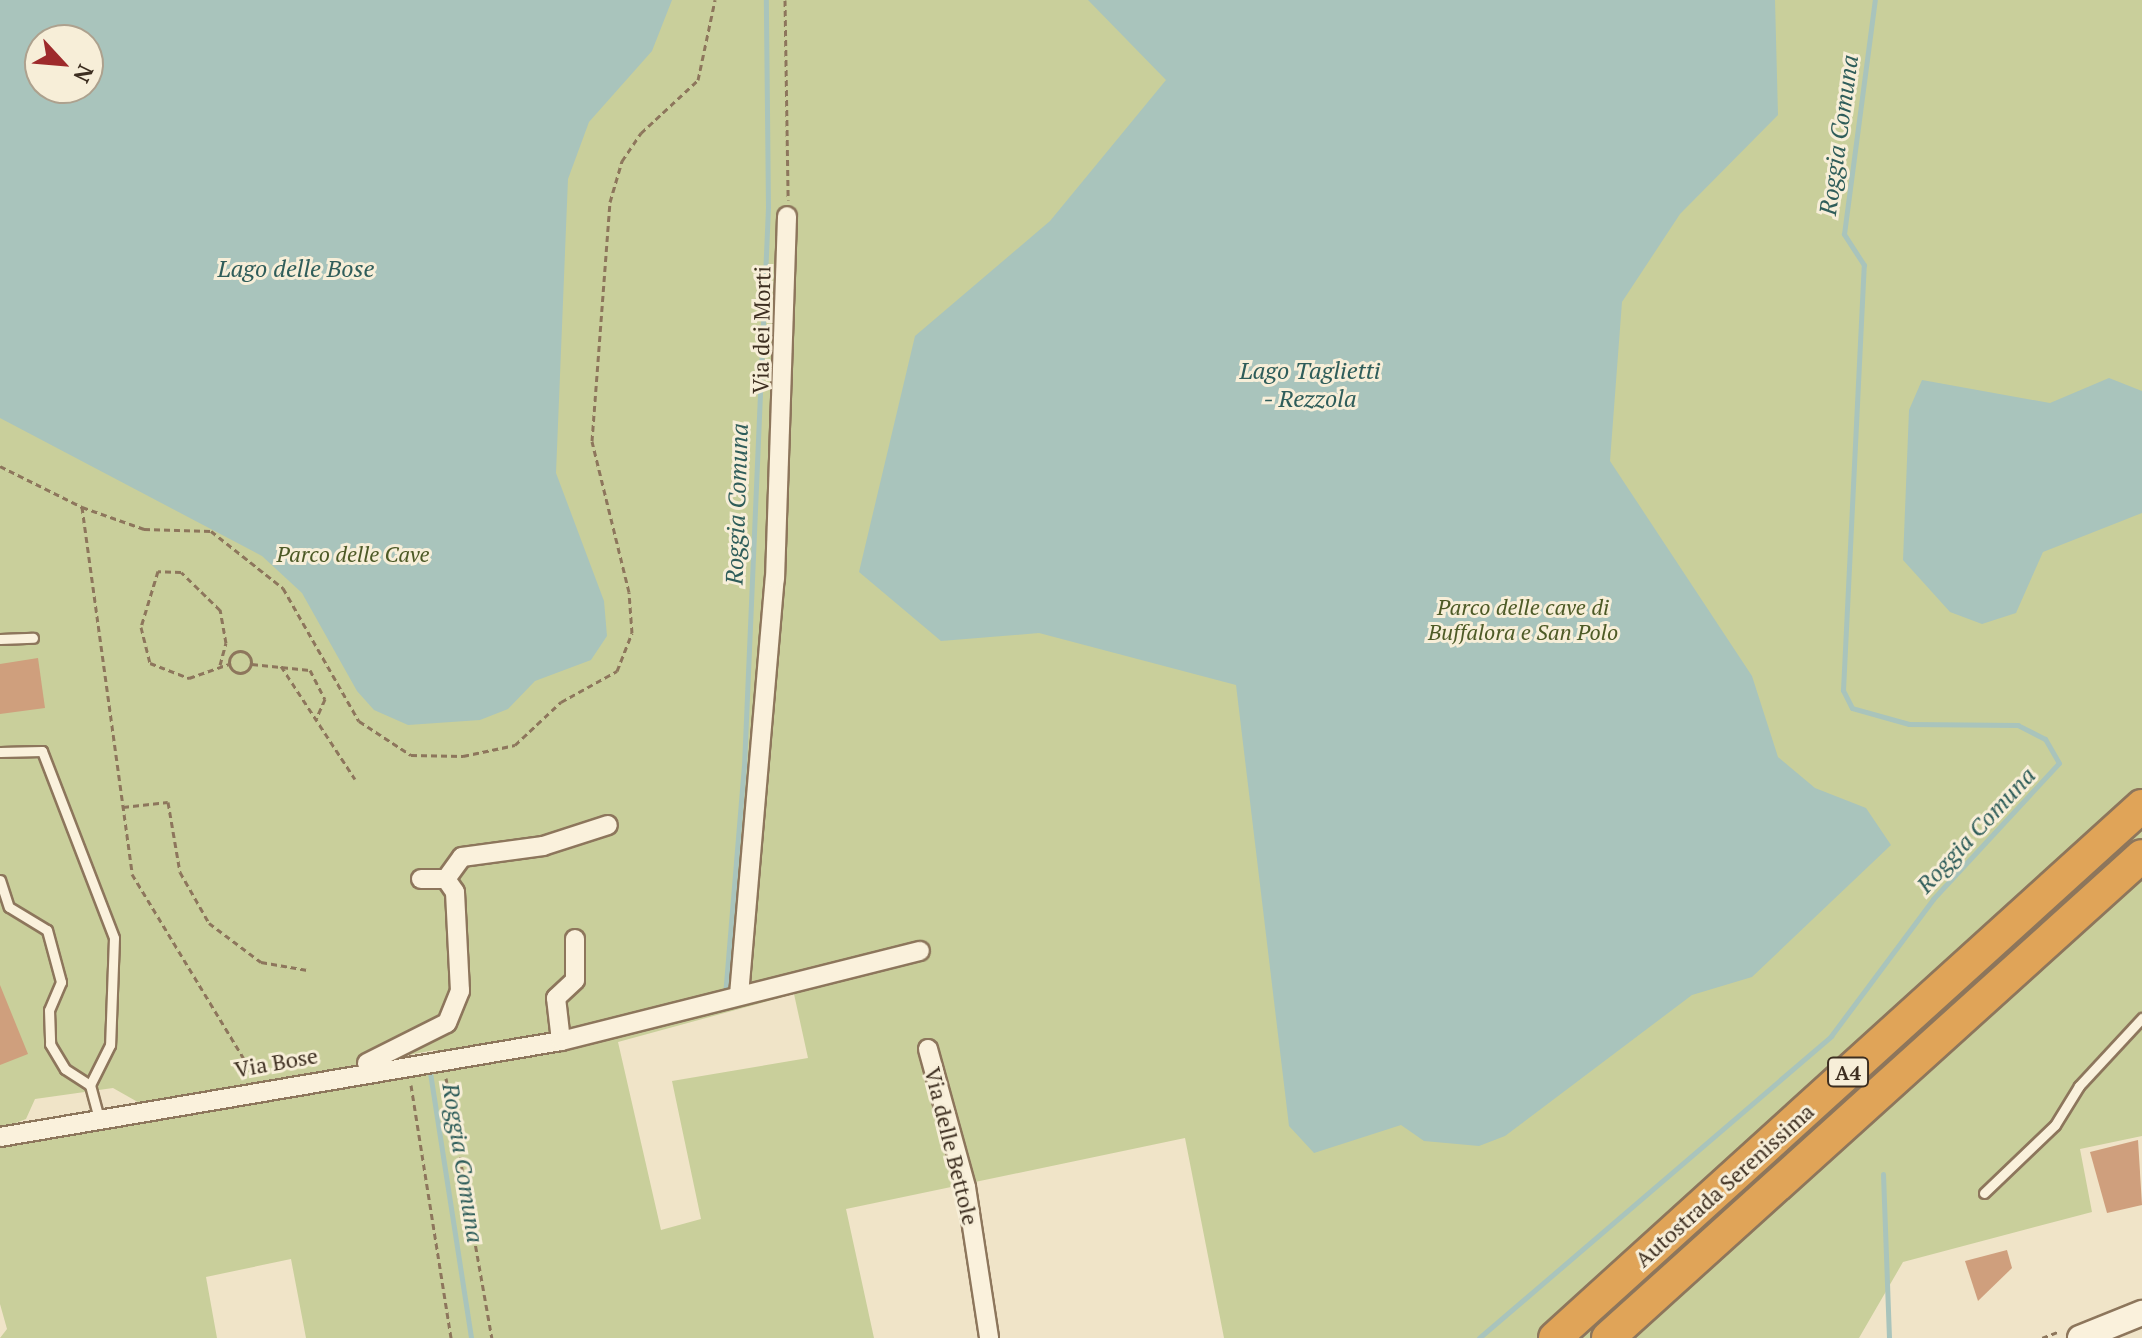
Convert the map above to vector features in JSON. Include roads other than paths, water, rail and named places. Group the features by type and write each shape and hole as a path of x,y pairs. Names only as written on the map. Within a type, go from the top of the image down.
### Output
{"highway":[{"name":"Autostrada Serenissima","path":"1555,1338 2142,806"},
{"name":"Autostrada Serenissima","path":"1608,1338 2142,856"}],"main road":[{"path":"2080,1338 2142,1313"}],"street":[{"name":"Via dei Morti","path":"739,995 775,579 787,216"},
{"path":"446,879 462,857 543,846 608,825"},
{"path":"421,879 446,879"},
{"path":"327,1078 416,1044 447,1023 460,991 455,892 446,879"},
{"path":"561,1041 556,998 575,980 575,939"},
{"name":"Via Bose","path":"0,1137 408,1064 561,1041 920,951"},
{"name":"Via delle Bettole","path":"928,1049 966,1187 989,1338"}],"lane":[{"path":"0,639 33,638"},
{"path":"0,752 42,751 114,938 110,1045 90,1085 99,1118"},
{"path":"0,880 9,907 47,930 61,982 49,1010 50,1044 65,1069 90,1085"},
{"path":"1984,1193 2055,1125 2079,1086 2142,1018"}],"water":[{"name":"Lago delle Bose","path":"0,0 672,0 652,51 589,122 568,179 556,473 604,601 607,636 591,660 535,681 508,709 480,720 408,725 374,710 357,691 302,593 262,556 0,418"},
{"name":"Lago Taglietti - Rezzola","path":"1088,0 1775,0 1778,115 1680,214 1622,302 1610,461 1752,676 1778,757 1815,788 1866,808 1891,845 1752,977 1692,995 1505,1136 1479,1146 1424,1141 1401,1125 1314,1153 1289,1126 1236,685 1039,633 941,641 859,572 915,336 1050,221 1166,80"},
{"path":"2109,378 2142,391 2142,513 2043,552 2016,613 1982,624 1950,612 1903,560 1909,410 1922,380 2050,403"}],"waterway":[{"name":"Roggia Comuna","path":"725,996 744,766 768,207 766,0"},
{"name":"Roggia Comuna","path":"1479,1338 1831,1036 1933,899 2059,763 2045,739 2018,725 1909,724 1852,708 1843,690 1864,265 1844,234 1875,0"},
{"name":"Roggia Comuna","path":"429,1066 471,1338"},
{"name":"Roggia Comuna","path":"1883,1174 1889,1338"}],"park label":[{"name":"Parco delle Cave","path":"353,554"},
{"name":"Parco delle cave di Buffalora e San Polo","path":"1523,618"}]}
